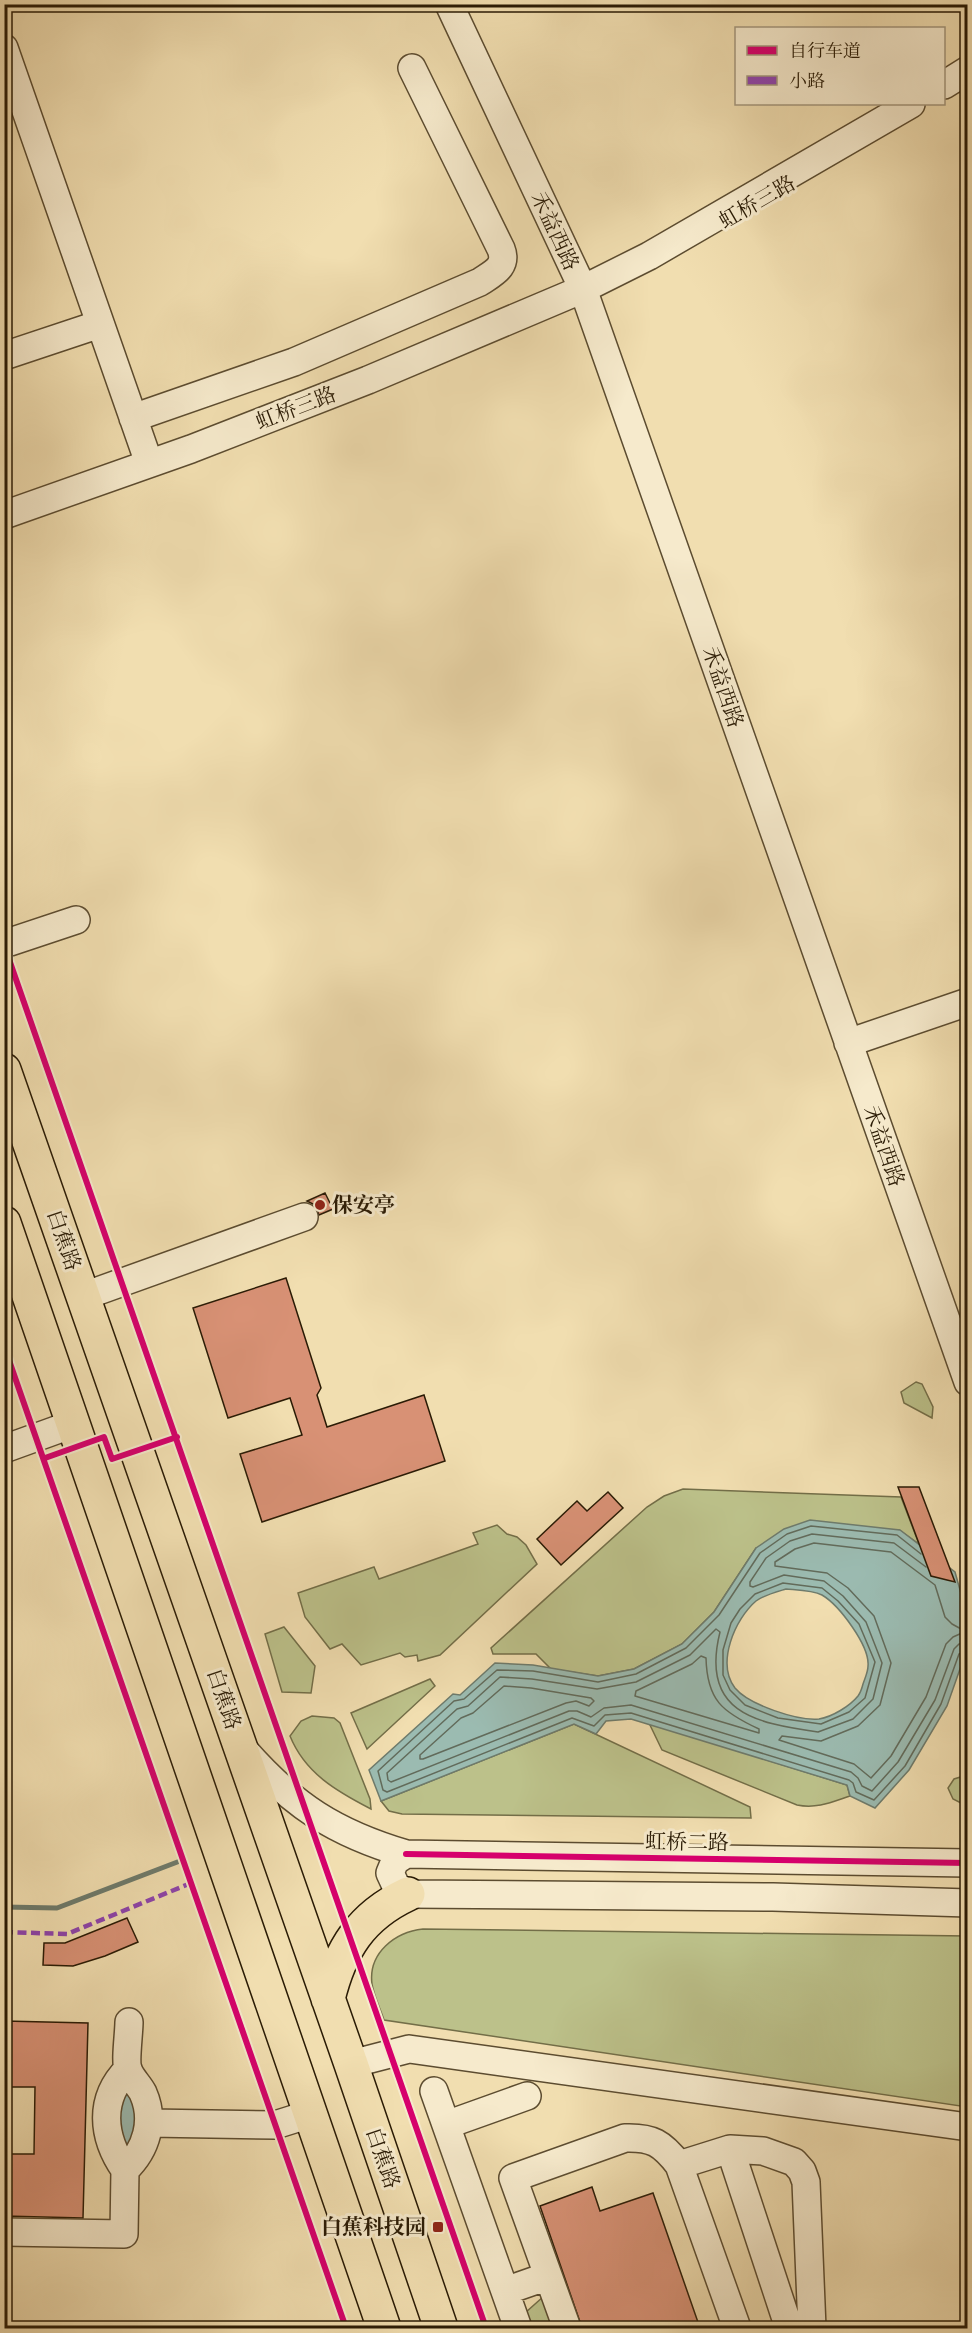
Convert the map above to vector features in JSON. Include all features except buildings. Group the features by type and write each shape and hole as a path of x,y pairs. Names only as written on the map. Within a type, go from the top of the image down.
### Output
{"main road":[{"name":"白蕉路","path":"4,1070 441,2328"},
{"path":"4,1223 384,2328"},
{"path":"328,1999 339,1965 355,1934 379,1910 408,1894"}],"street":[{"name":"禾益西路","path":"449,4 583,289 968,1382"},
{"path":"4,48 149,463"},
{"path":"133,418 294,362 480,282 499,269 504,260 501,249 412,68"},
{"path":"945,84 968,70"},
{"path":"945,93 968,80"},
{"name":"虹桥三路","path":"583,289 649,256 909,105"},
{"name":"虹桥三路","path":"4,515 368,380 652,262 925,105"},
{"path":"4,356 100,324"},
{"path":"4,944 76,920"},
{"path":"848,1043 968,1002"},
{"path":"84,1296 304,1217"},
{"path":"4,1449 73,1424"},
{"name":"虹桥二路","path":"240,1745 274,1782 313,1815 358,1838 406,1854 968,1863"},
{"path":"406,1854 395,1861 390,1873 396,1886 408,1894 773,1896 968,1903"},
{"path":"125,2170 141,2150 150,2123 143,2094 128,2069 129,2022"},
{"path":"351,2064 409,2049 968,2127"},
{"path":"4,2232 124,2234 125,2170 111,2146 105,2119 111,2090 128,2069"},
{"path":"434,2091 518,2328"},
{"path":"446,2125 527,2096"},
{"path":"150,2123 275,2125 310,2114"},
{"path":"567,2328 513,2178 624,2138 641,2138 657,2142 679,2165 738,2328"},
{"path":"679,2165 730,2149 763,2151 794,2162 802,2171 806,2182 812,2328"},
{"path":"730,2149 789,2328"},
{"path":"504,2291 548,2276"}],"green space":[{"path":"916,1382 922,1384 933,1407 932,1418 904,1403 901,1392"},
{"path":"683,1489 901,1497 919,1544 899,1530 756,1548 714,1612 682,1644 634,1669 598,1676 551,1669 536,1654 493,1654 491,1648 647,1507 664,1496"},
{"path":"497,1525 526,1545 537,1564 440,1655 418,1661 417,1655 405,1657 400,1653 361,1665 342,1644 330,1649 305,1617 298,1593 374,1567 379,1579 478,1544 473,1533"},
{"path":"284,1627 315,1666 311,1693 282,1692 265,1634"},
{"path":"430,1679 435,1686 367,1749 351,1713"},
{"path":"312,1716 334,1718 340,1723 370,1799 371,1809 323,1780 296,1749 290,1736 301,1721"},
{"path":"649,1723 847,1785 850,1796 831,1803 797,1805 662,1750"},
{"path":"574,1724 750,1807 751,1818 402,1814 389,1811 381,1801"},
{"path":"968,1775 967,1806 953,1799 948,1788 954,1779"},
{"path":"423,1929 967,1936 967,2107 384,2020 372,1984 374,1963 379,1954 394,1940 403,1934"},
{"path":"544,2296 555,2328 530,2328 525,2313"}],"water":[{"path":"810,1520 900,1530 955,1572 967,1615 967,1649 947,1706 909,1770 875,1808 850,1796 847,1785 631,1719 606,1721 596,1734 574,1724 381,1801 369,1770 453,1694 460,1695 495,1663 533,1665 598,1676 634,1669 682,1644 714,1612 756,1548 784,1529","holes":["786,1589 814,1592 829,1600 859,1637 867,1658 868,1670 858,1696 840,1711 824,1718 810,1719 787,1715 762,1706 735,1688 730,1678 727,1666 730,1642 741,1619 756,1601 766,1595"]},
{"path":"128,2094 132,2096 139,2131 127,2150 115,2111"}],"waterway":[{"path":"4,1907 57,1908 180,1861"}],"marked path":[{"path":"4,1932 67,1934 191,1883"}],"cycle path":[{"path":"4,945 486,2328"},
{"path":"4,1346 346,2328"},
{"path":"45,1458 104,1437 112,1459 177,1437"},
{"path":"406,1854 968,1863"}],"place":[{"name":"保安亭","path":"320,1205"},
{"name":"白蕉科技园","path":"438,2227"}]}
